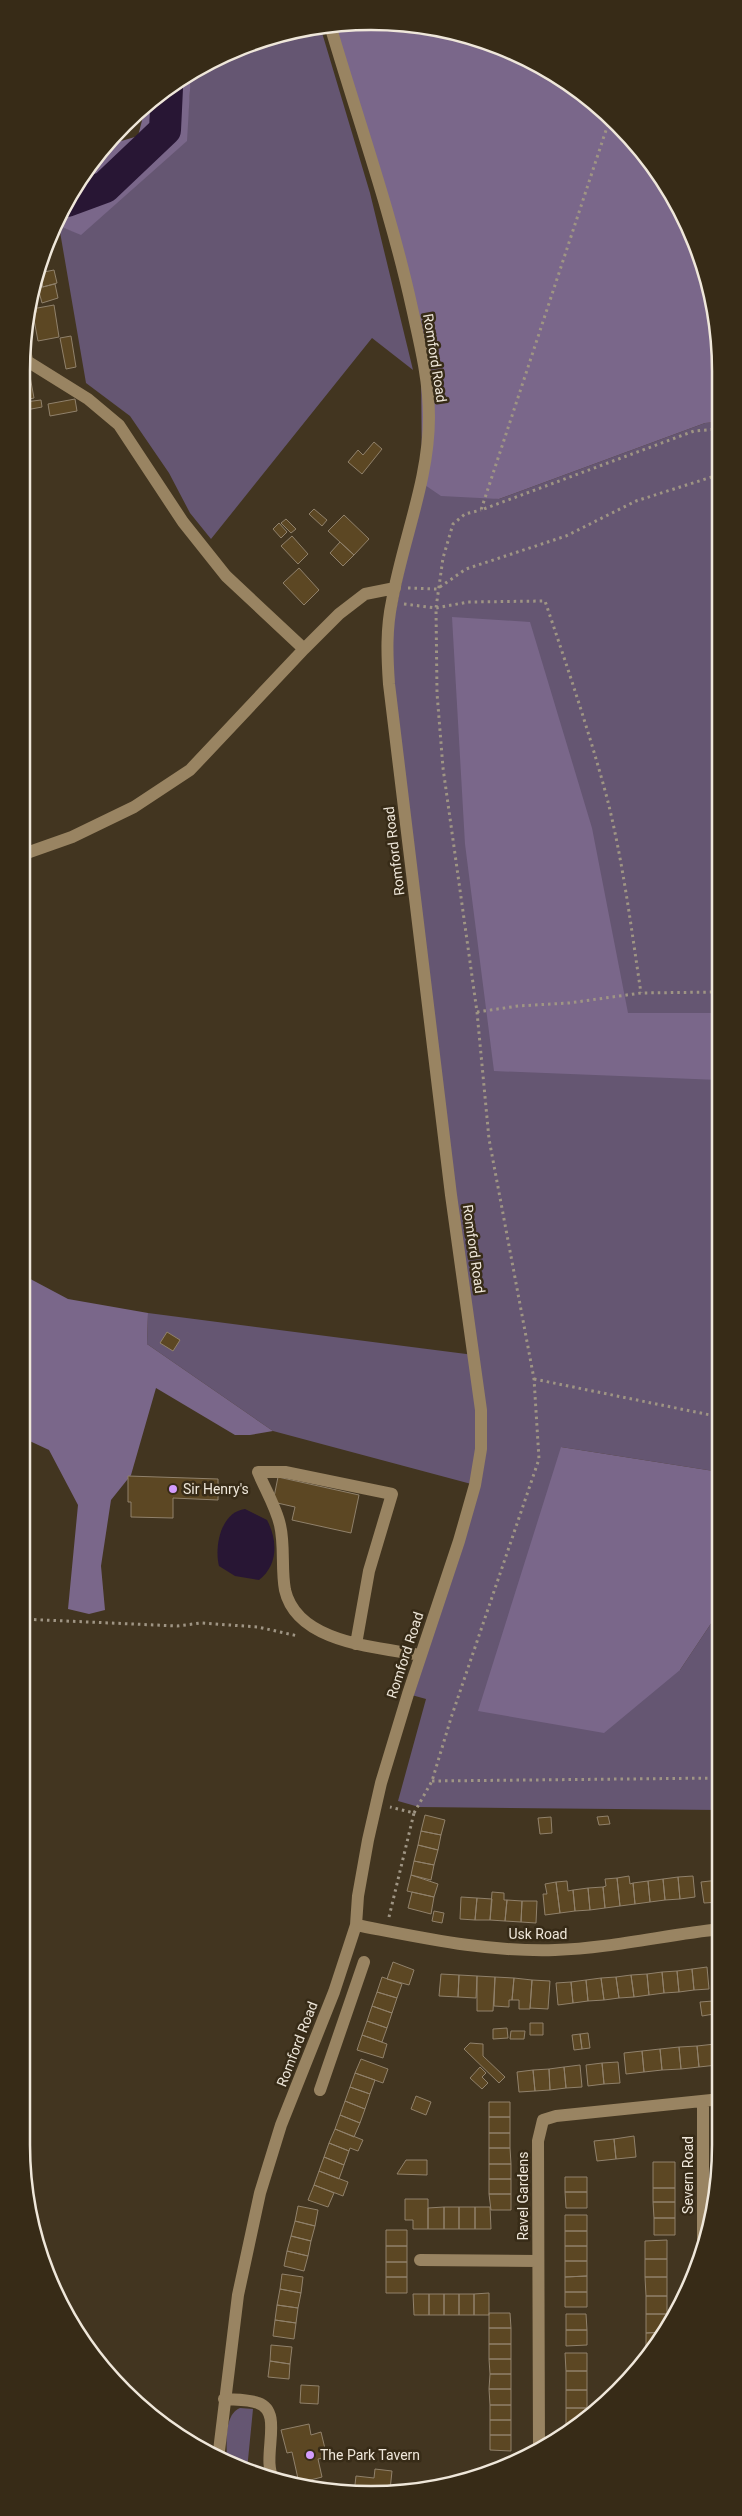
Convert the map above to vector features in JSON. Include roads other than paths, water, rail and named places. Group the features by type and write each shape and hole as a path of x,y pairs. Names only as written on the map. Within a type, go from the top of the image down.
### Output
{"street":[{"name":"Romford Road","path":"219,2450 238,2295 260,2193 281,2125 334,1992 356,1925 360,1888 381,1783 475,1485 481,1449 481,1410 451,1195 389,684 388,628 392,602 422,483 427,450 429,416 426,383 409,294 391,222 332,32"},
{"path":"30,364 88,399 119,425 183,522 226,576 304,649"},
{"path":"30,852 72,838 134,807 190,770 339,614 365,594 395,588"},
{"path":"356,1644 369,1571 392,1494 285,1472 258,1472 280,1525 285,1591 292,1608 304,1623 320,1632 356,1644 420,1655"},
{"name":"Usk Road","path":"356,1925 469,1947 554,1950 589,1948 712,1930"},
{"path":"320,2090 364,1962"},
{"path":"334,1992 352,1998"},
{"path":"314,2044 334,2051"},
{"name":"Ravel Gardens","path":"538,2442 538,2141 543,2120 556,2116 712,2100"},
{"name":"Severn Road","path":"703,2101 703,2220"},
{"path":"420,2260 538,2261"},
{"path":"224,2399 257,2402 265,2406 271,2414 270,2470"}],"waterway":[{"path":"78,197 105,187 165,130 167,98"}],"place":[{"name":"Sir Henry's","path":"173,1489"},
{"name":"The Park Tavern","path":"310,2455"}]}
